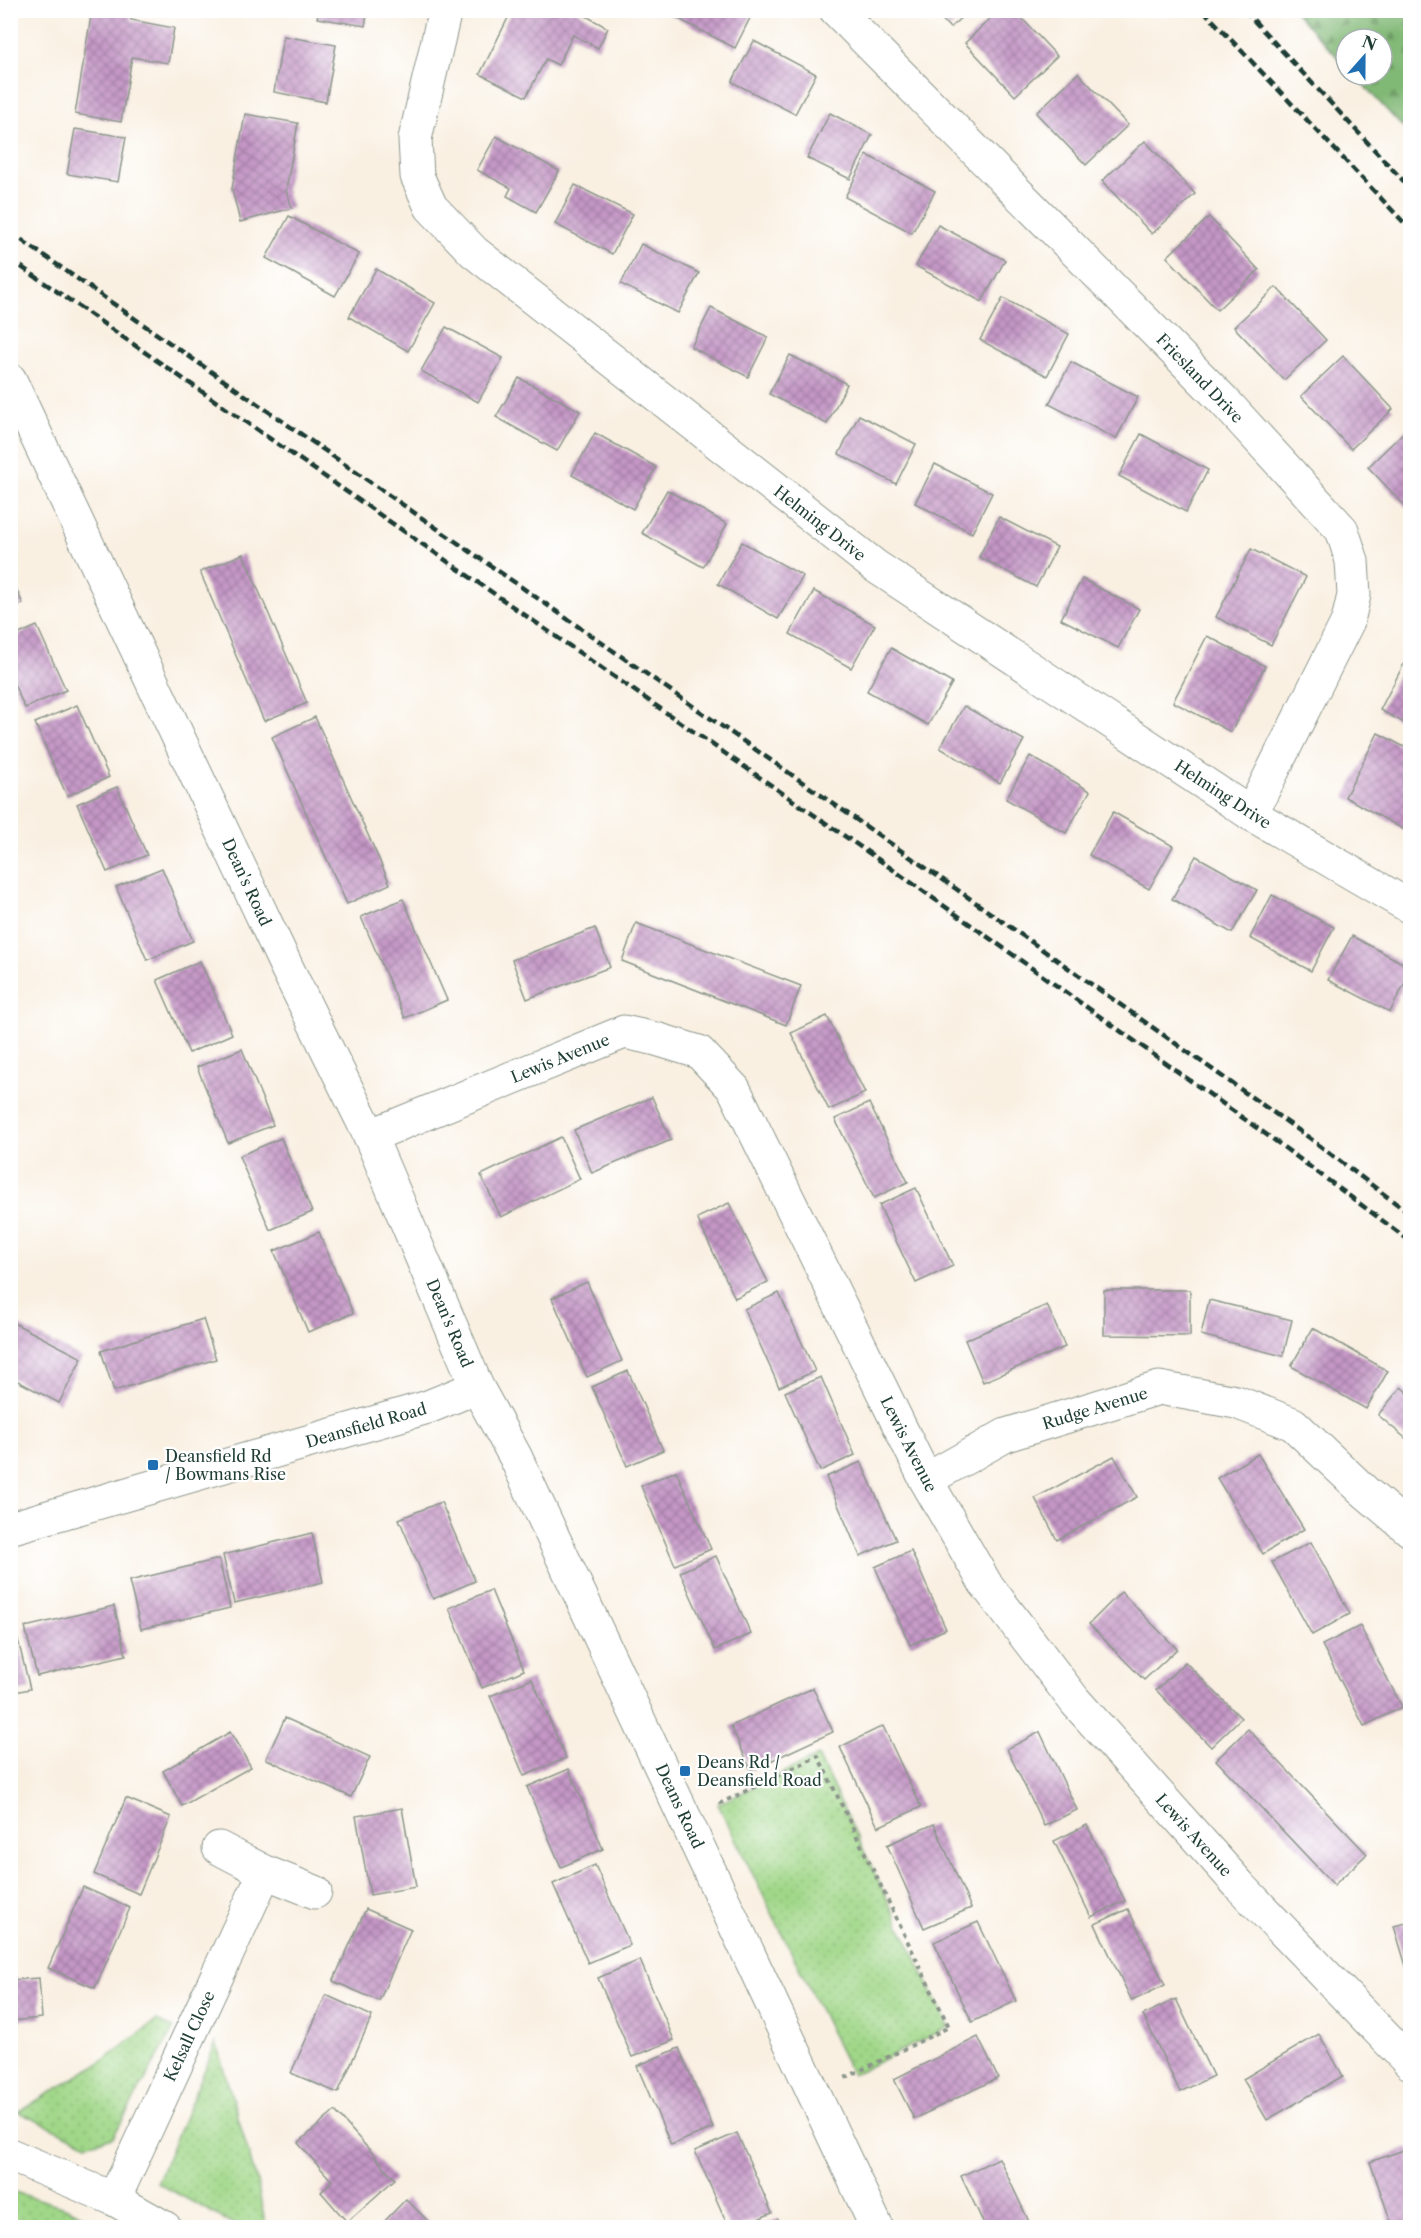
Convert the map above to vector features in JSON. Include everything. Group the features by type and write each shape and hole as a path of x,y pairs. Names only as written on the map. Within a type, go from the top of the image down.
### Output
{"street":[{"name":"Helming Drive","path":"445,10 415,139 417,176 431,207 474,252 875,566 1251,814 1410,907"},
{"name":"Friesland Drive","path":"836,10 1224,401 1342,530 1352,561 1354,595 1348,621 1251,814"},
{"name":"Dean's Road","path":"10,380 282,957 370,1136 477,1387"},
{"name":"Lewis Avenue","path":"370,1136 624,1032 699,1052 734,1089 926,1480 985,1583 1075,1701 1240,1886 1410,2063"},
{"name":"Deansfield Road","path":"10,1528 428,1407 477,1387"},
{"name":"Deans Road","path":"477,1387 515,1456 877,2228"},
{"name":"Rudge Avenue","path":"926,1480 1006,1435 1159,1388 1236,1402 1293,1424 1364,1491 1410,1530"},
{"path":"219,1848 265,1872 315,1892"},
{"name":"Kelsall Close","path":"114,2199 265,1872"},
{"path":"10,2155 114,2199 165,2228"}],"path":[{"path":"686,1821 818,1756 949,2027 814,2092"}],"green space":[{"path":"1294,11 1410,11 1410,135 1365,87 1394,87 1394,27 1334,27 1334,53"},
{"path":"818,1756 949,2027 852,2075 718,1804"},
{"path":"156,2021 174,2028 113,2137 87,2144 18,2112 101,2062"},
{"path":"216,2043 257,2182 266,2227 239,2227 157,2183"},
{"path":"11,2191 68,2208 104,2227 11,2227"}],"building":[{"path":"92,10 132,10 131,20 174,28 168,63 132,57 121,122 75,114"},
{"path":"319,10 368,10 365,26 317,18"},
{"path":"512,10 575,10 608,28 598,48 573,35 558,65 546,59 526,97 480,74"},
{"path":"668,10 754,10 735,48 667,13"},
{"path":"933,10 969,10 950,28"},
{"path":"999,10 1014,10 1057,56 1015,96 965,43"},
{"path":"283,36 336,45 326,102 274,92"},
{"path":"754,41 816,74 795,114 732,82"},
{"path":"1078,73 1128,125 1086,165 1036,113"},
{"path":"830,113 872,135 850,179 807,158"},
{"path":"245,114 298,123 286,190 292,208 240,222 232,189"},
{"path":"75,129 126,137 118,182 67,174"},
{"path":"496,136 559,171 536,212 507,196 511,188 477,170"},
{"path":"1145,141 1195,194 1152,234 1102,181"},
{"path":"867,155 935,191 912,233 845,197"},
{"path":"575,185 633,214 612,254 555,224"},
{"path":"289,216 359,254 335,296 266,258"},
{"path":"1209,217 1259,270 1217,310 1167,257"},
{"path":"938,225 1005,260 982,302 916,266"},
{"path":"641,244 699,273 678,313 621,284"},
{"path":"376,269 435,303 408,351 349,317"},
{"path":"1276,287 1326,340 1284,380 1234,327"},
{"path":"1003,298 1069,334 1047,376 980,340"},
{"path":"711,308 768,337 748,377 691,347"},
{"path":"446,327 503,358 478,402 421,371"},
{"path":"790,355 847,384 827,424 769,394"},
{"path":"1343,356 1393,409 1351,449 1301,396"},
{"path":"1071,362 1138,397 1116,439 1049,404"},
{"path":"519,378 580,411 557,451 496,417"},
{"path":"859,415 916,444 896,484 839,454"},
{"path":"1410,426 1410,511 1368,467"},
{"path":"595,433 656,467 633,509 572,475"},
{"path":"1141,434 1208,470 1186,512 1119,476"},
{"path":"935,464 992,493 972,533 915,503"},
{"path":"667,490 727,524 703,567 642,533"},
{"path":"999,517 1057,547 1036,587 979,557"},
{"path":"742,542 803,576 778,619 718,584"},
{"path":"1251,549 1306,577 1271,645 1216,617"},
{"path":"243,554 307,703 264,721 200,572"},
{"path":"10,575 23,604 10,610"},
{"path":"1082,579 1139,609 1118,648 1061,619"},
{"path":"814,591 875,625 851,668 790,634"},
{"path":"37,626 66,690 25,708 10,676 10,638"},
{"path":"1207,636 1265,666 1231,732 1173,702"},
{"path":"891,648 952,683 928,725 867,691"},
{"path":"1410,652 1410,726 1380,710"},
{"path":"77,705 109,777 67,796 35,723"},
{"path":"964,706 1024,740 1000,783 940,748"},
{"path":"315,717 390,884 347,904 272,737"},
{"path":"1378,733 1410,750 1410,833 1345,797"},
{"path":"1030,756 1090,791 1066,833 1006,799"},
{"path":"117,787 147,855 107,872 77,804"},
{"path":"1113,812 1173,846 1149,889 1089,855"},
{"path":"1196,856 1257,890 1232,933 1172,899"},
{"path":"162,868 193,941 147,960 116,887"},
{"path":"1272,895 1334,927 1311,971 1250,938"},
{"path":"403,899 447,1000 405,1018 361,917"},
{"path":"636,923 801,986 786,1025 622,961"},
{"path":"595,928 610,967 527,999 512,960"},
{"path":"1352,936 1410,967 1410,973 1390,1012 1328,980"},
{"path":"200,961 232,1034 189,1053 157,980"},
{"path":"827,1016 865,1093 829,1110 791,1033"},
{"path":"242,1049 273,1125 228,1143 197,1067"},
{"path":"652,1097 671,1140 592,1173 574,1130"},
{"path":"869,1103 908,1182 874,1198 835,1119"},
{"path":"561,1137 580,1179 501,1217 481,1175"},
{"path":"281,1138 312,1212 270,1230 239,1156"},
{"path":"916,1188 953,1266 916,1283 879,1205"},
{"path":"729,1203 768,1282 735,1298 697,1218"},
{"path":"319,1232 353,1313 308,1332 274,1251"},
{"path":"587,1282 622,1361 587,1377 552,1298"},
{"path":"1104,1290 1190,1290 1190,1336 1104,1335"},
{"path":"779,1293 815,1371 779,1387 744,1309"},
{"path":"1209,1300 1292,1320 1283,1356 1201,1335"},
{"path":"1047,1305 1065,1347 983,1382 965,1340"},
{"path":"203,1319 216,1359 114,1391 101,1351"},
{"path":"10,1321 82,1358 59,1403 10,1377"},
{"path":"1313,1328 1388,1371 1366,1409 1291,1366"},
{"path":"628,1371 663,1450 627,1466 592,1387"},
{"path":"821,1377 855,1455 820,1471 785,1392"},
{"path":"1401,1387 1410,1395 1410,1442 1378,1415"},
{"path":"1258,1454 1304,1529 1263,1554 1217,1478"},
{"path":"1114,1456 1137,1497 1057,1540 1035,1498"},
{"path":"861,1462 896,1540 860,1556 826,1477"},
{"path":"676,1471 711,1549 675,1565 641,1486"},
{"path":"441,1502 475,1581 433,1599 399,1519"},
{"path":"312,1533 323,1582 234,1603 223,1555"},
{"path":"1311,1542 1350,1614 1312,1635 1272,1562"},
{"path":"911,1551 946,1629 910,1645 875,1567"},
{"path":"716,1556 751,1634 715,1650 680,1572"},
{"path":"219,1559 230,1608 141,1629 129,1581"},
{"path":"491,1590 524,1670 482,1688 449,1608"},
{"path":"1121,1592 1177,1649 1144,1680 1089,1624"},
{"path":"114,1606 126,1655 37,1676 25,1627"},
{"path":"1360,1626 1402,1707 1364,1726 1322,1645"},
{"path":"18,1640 30,1689 10,1693 10,1642"},
{"path":"1185,1662 1241,1718 1211,1747 1156,1690"},
{"path":"532,1679 566,1758 524,1776 490,1696"},
{"path":"813,1688 833,1732 751,1770 731,1726"},
{"path":"285,1718 370,1757 351,1797 266,1759"},
{"path":"883,1726 921,1807 878,1827 840,1747"},
{"path":"1248,1729 1367,1854 1334,1885 1216,1760"},
{"path":"230,1732 251,1767 182,1806 163,1771"},
{"path":"1040,1732 1077,1810 1044,1826 1007,1749"},
{"path":"569,1769 603,1849 561,1867 527,1787"},
{"path":"126,1798 171,1817 139,1894 94,1874"},
{"path":"402,1808 416,1887 370,1895 356,1816"},
{"path":"934,1824 971,1908 924,1928 887,1845"},
{"path":"1087,1825 1125,1901 1091,1917 1054,1841"},
{"path":"595,1865 630,1945 588,1963 553,1884"},
{"path":"83,1887 130,1908 95,1988 48,1968"},
{"path":"366,1909 411,1929 379,2001 333,1981"},
{"path":"1128,1909 1165,1985 1132,2001 1095,1924"},
{"path":"978,1922 1016,2001 972,2022 934,1942"},
{"path":"1410,1922 1410,1972 1408,1973 1394,1926"},
{"path":"640,1960 674,2040 632,2057 598,1978"},
{"path":"39,1978 42,2018 10,2021 10,1980"},
{"path":"326,1995 372,2016 338,2093 291,2073"},
{"path":"1176,1999 1213,2076 1180,2092 1143,2015"},
{"path":"1319,2034 1343,2076 1267,2120 1243,2079"},
{"path":"978,2037 998,2078 914,2119 894,2079"},
{"path":"679,2048 713,2128 671,2145 637,2066"},
{"path":"335,2111 395,2179 347,2222 321,2192 332,2181 298,2143"},
{"path":"737,2133 772,2213 737,2228 729,2228 695,2151"},
{"path":"1409,2148 1410,2228 1393,2228 1370,2162"},
{"path":"999,2158 1032,2228 986,2228 961,2176"},
{"path":"406,2199 435,2228 378,2228"},
{"path":"778,2219 782,2228 757,2228 757,2227"}],"railway":[{"path":"1203,10 1410,229"},
{"path":"1244,10 1410,188"},
{"path":"10,232 962,893 1311,1139 1410,1214"},
{"path":"10,259 885,864 1274,1140 1410,1241"}],"place":[{"name":"Deansfield Rd / Bowmans Rise","path":"153,1465"},
{"name":"Deans Rd / Deansfield Road","path":"685,1771"}]}
